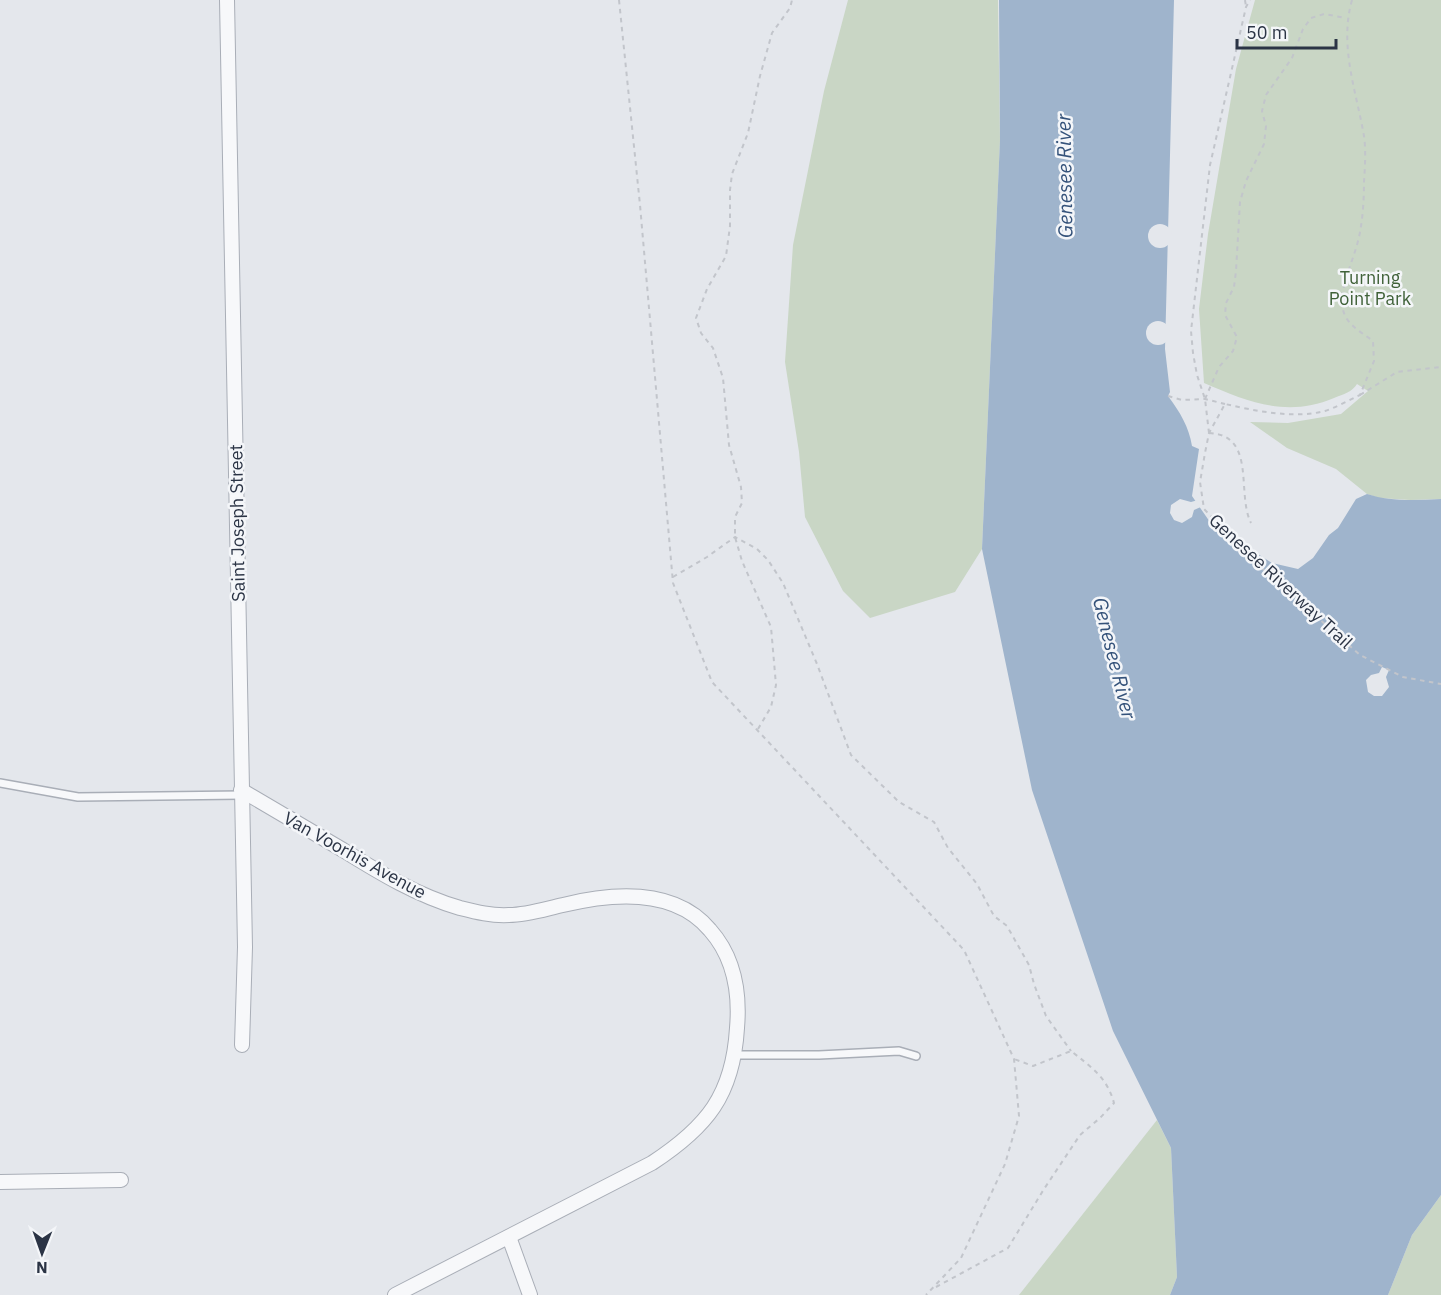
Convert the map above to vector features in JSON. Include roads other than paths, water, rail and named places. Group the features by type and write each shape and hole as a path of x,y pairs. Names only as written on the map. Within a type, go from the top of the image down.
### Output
{"street":[{"name":"Saint Joseph Street","path":"228,0 242,792 244,947 242,1045"},
{"name":"Van Voorhis Avenue","path":"242,792 388,878 426,896 484,914 510,915 536,912 597,897 626,895 658,899 680,906 704,922 717,937 728,959 735,981 739,1006 734,1055 724,1088 713,1110 678,1146 642,1168 395,1295"},
{"path":"0,1182 121,1180"},
{"path":"509,1237 530,1295"}],"lane":[{"path":"0,783 78,797 242,792"},
{"path":"734,1055 899,1052 916,1056"}],"water":[{"name":"Genesee River","path":"999,0 1174,0 1165,349 1170,392 1168,396 1189,432 1192,446 1199,449 1192,496 1212,525 1272,563 1298,569 1313,558 1329,535 1338,528 1356,499 1367,494 1394,499 1441,499 1441,1195 1412,1235 1388,1295 1170,1295 1177,1277 1171,1148 1113,1031 1032,790 982,549 1000,140"}],"park label":[{"name":"Turning Point Park","path":"1370,287"}]}
